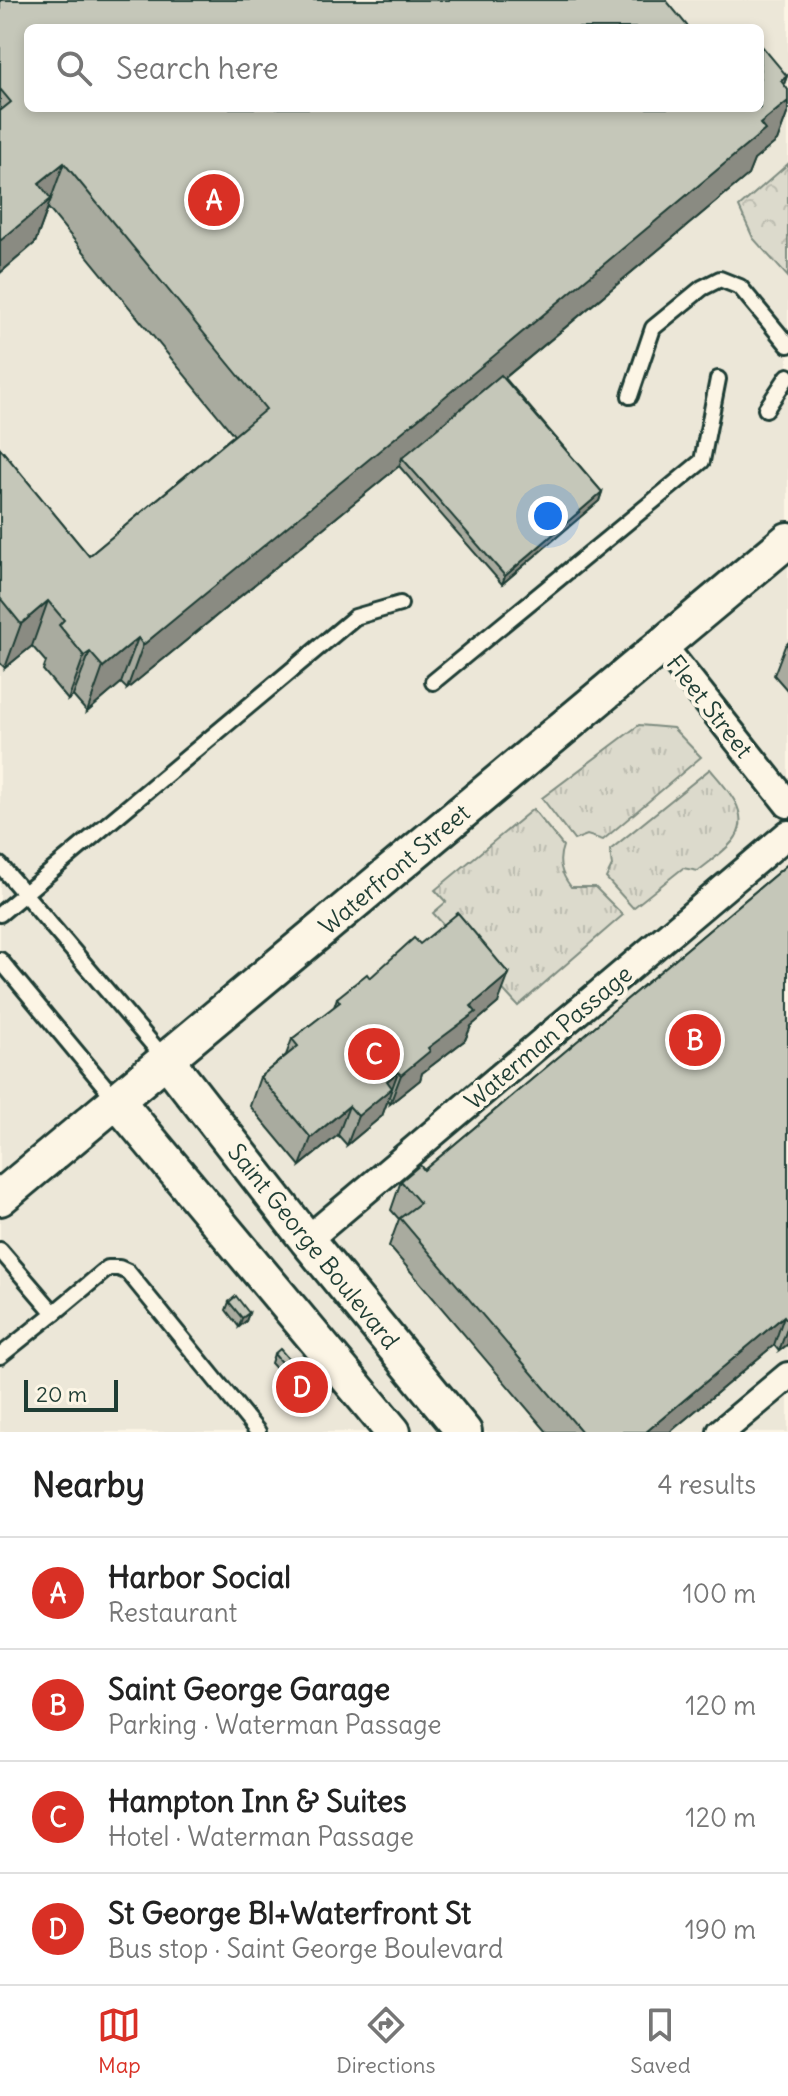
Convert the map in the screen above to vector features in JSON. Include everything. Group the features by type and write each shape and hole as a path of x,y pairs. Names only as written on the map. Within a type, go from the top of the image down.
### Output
{"street":[{"name":"Waterfront Street","path":"0,1198 788,540"},
{"name":"Fleet Street","path":"662,645 788,804"},
{"name":"Waterman Passage","path":"307,1240 788,834"},
{"name":"Saint George Boulevard","path":"166,1059 307,1240 464,1432"},
{"path":"117,1101 393,1432"},
{"path":"721,1432 786,1382"}],"lane":[{"path":"630,396 653,328 702,288 720,279 740,287 788,345"},
{"path":"766,409 788,376"},
{"path":"433,682 702,461 718,379"},
{"path":"0,914 355,617 400,604"},
{"path":"0,865 166,1059"},
{"path":"0,960 117,1101"},
{"path":"0,1250 54,1313"},
{"path":"0,1356 108,1268 119,1268 128,1272 258,1432"}],"shaded area":[{"path":"0,0 788,0 788,1432 0,1432"}],"green space":[{"path":"788,164 788,277 753,238 739,207"},
{"path":"639,725 673,728 701,757 603,840 587,835 574,840 542,798"},
{"path":"710,769 735,802 741,821 739,831 721,853 698,871 683,868 633,908 606,878 612,866 610,850"},
{"path":"533,809 563,846 561,868 571,887 595,887 623,915 518,1006 433,913 446,902 435,890"}],"building":[{"path":"0,0 666,0 686,24 24,24 24,112 764,112 764,49 787,76 781,81 788,90 788,101 760,124 765,130 429,410 143,645 138,638 103,667 90,652 84,656 59,625 64,620 48,601 21,624 0,598 0,448 89,556 266,409 64,163 39,183 51,199 0,241 0,111 11,102 0,89"},
{"path":"501,375 602,492 505,576 402,458"},
{"path":"788,864 788,1321 784,1316 646,1432 582,1432 400,1218 420,1203 401,1181 420,1165 424,1170"},
{"path":"458,913 509,974 471,1006 476,1012 428,1048 430,1051 401,1075 398,1072 387,1081 392,1088 358,1116 349,1106 311,1138 260,1077 298,1046 292,1039 340,1002 337,998 367,974 370,978 414,938 420,944"},
{"path":"236,1296 249,1313 242,1318 229,1302"},
{"path":"280,1349 305,1378 299,1383 274,1354"}],"place":[{"name":"Harbor Social","path":"214,200"},
{"name":"Saint George Garage","path":"695,1040"},
{"name":"Hampton Inn & Suites","path":"374,1054"},
{"name":"St George Bl+Waterfront St","path":"302,1387"}]}
